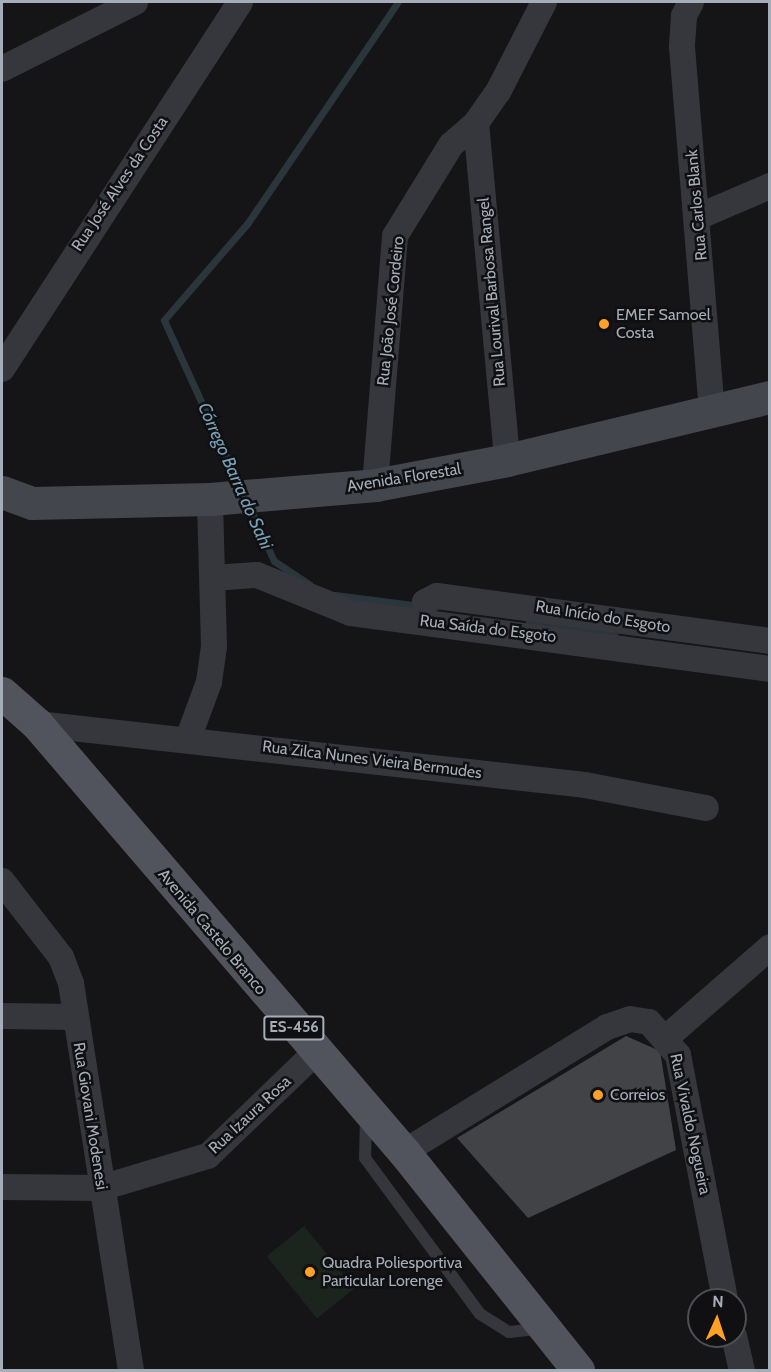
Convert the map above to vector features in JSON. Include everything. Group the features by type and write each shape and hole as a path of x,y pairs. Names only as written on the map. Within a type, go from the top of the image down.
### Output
{"main road":[{"name":"Avenida Florestal","path":"2,518 32,504 210,499 375,485 507,460 770,397"},
{"name":"Avenida Florestal","path":"2,492 32,504"},
{"name":"Avenida Castelo Branco","path":"2,693 37,724 315,1053 404,1152 548,1329 578,1371"}],"street":[{"path":"2,69 135,2"},
{"name":"Rua José Alves da Costa","path":"2,369 240,2"},
{"name":"Rua João José Cordeiro","path":"375,485 395,236 450,145 476,123 544,2"},
{"name":"Rua Carlos Blank","path":"691,2 682,47 700,216 712,410"},
{"name":"Rua Lourival Barbosa Rangel","path":"476,123 507,460"},
{"path":"700,216 770,186"},
{"path":"188,739 212,666 213,578 210,499"},
{"name":"Rua Saída do Esgoto","path":"213,578 257,575 351,613 770,669"},
{"name":"Rua Início do Esgoto","path":"423,621 425,602 437,596 770,641"},
{"name":"Rua Zilca Nunes Vieira Bermudes","path":"37,724 585,785 706,808"},
{"name":"Rua Giovani Modenesi","path":"2,881 61,957 75,1017 131,1371"},
{"path":"668,1037 768,950"},
{"path":"2,1016 75,1017"},
{"name":"Rua Vivaldo Nogueira","path":"404,1152 607,1027 630,1019 649,1022 668,1037 678,1055 723,1288"},
{"name":"Rua Izaura Rosa","path":"2,1187 101,1188 207,1156 315,1053"},
{"path":"737,1348 742,1371"}],"lane":[{"path":"367,1111 365,1158 480,1314 509,1332 548,1329"}],"shaded area":[{"name":"Quadra Poliesportiva Particular Lorenge","path":"304,1226 354,1288 317,1318 267,1256"}],"building":[{"name":"Correios","path":"626,1036 660,1051 676,1150 528,1218 457,1138"}],"waterway":[{"name":"Córrego Barra do Sahi","path":"240,487 164,320 247,224 398,2"},
{"name":"Córrego Barra do Sahi","path":"249,506 274,561 309,584"},
{"name":"Córrego Barra do Sahi","path":"335,595 420,606"},
{"name":"Córrego Barra do Sahi","path":"529,621 615,636"}],"place":[{"name":"EMEF Samoel Costa","path":"604,324"},
{"name":"Correios","path":"598,1095"},
{"name":"Quadra Poliesportiva Particular Lorenge","path":"310,1272"}]}
